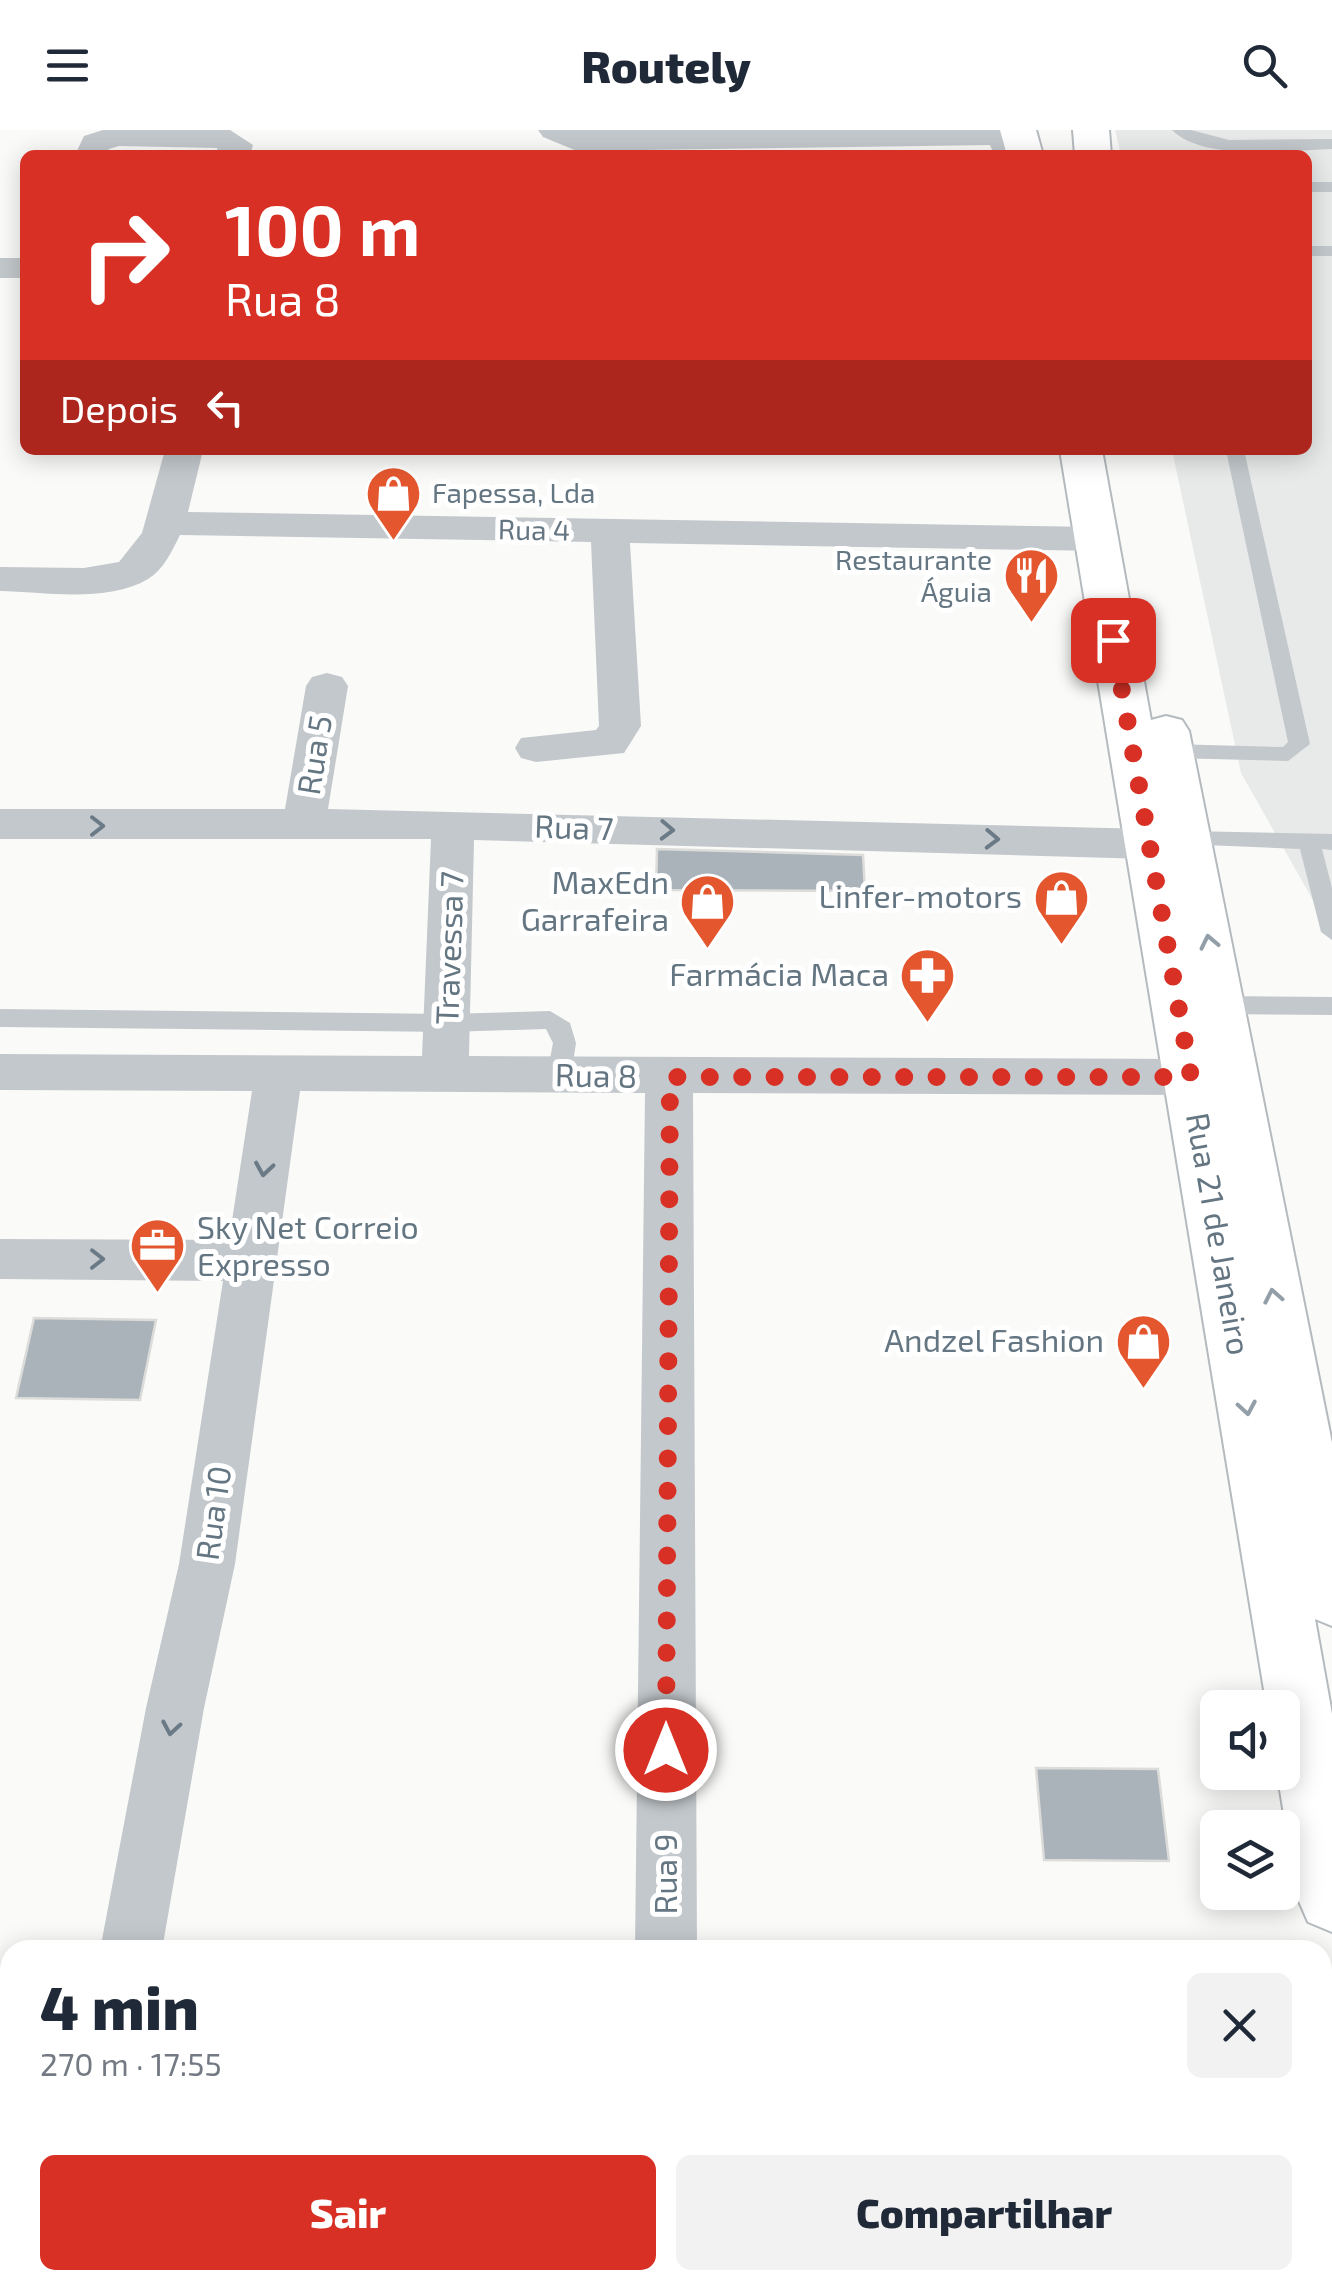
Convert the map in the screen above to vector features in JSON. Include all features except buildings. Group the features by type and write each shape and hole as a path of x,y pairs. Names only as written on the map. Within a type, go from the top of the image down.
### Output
{"main road":[{"name":"Rua 21 de Janeiro","path":"1081,455 1168,841 1220,1005 1323,1514 1332,1598"},
{"name":"Rua 21 de Janeiro","path":"1114,455 1170,751 1168,841 1191,1077 1332,1899"}],"street":[{"path":"554,130 577,141 1006,136"},
{"path":"92,150 94,143 106,138 241,142"},
{"path":"0,579 113,579 136,574 149,561 169,522 183,455"},
{"name":"Rua 4","path":"169,522 1097,539"},
{"path":"536,748 609,743 616,738 620,726 610,532"},
{"name":"Rua 5","path":"304,824 326,686"},
{"name":"Rua 7","path":"0,824 453,824 1168,841"},
{"name":"Travessa 7","path":"445,1072 453,824"},
{"name":"Rua 8","path":"0,1072 1191,1077"},
{"name":"Rua 10","path":"134,1940 175,1708 207,1564 279,1073"},
{"name":"Rua 9","path":"666,1940 670,1077"},
{"path":"0,1258 250,1260"}],"lane":[{"path":"1180,130 1187,137 1215,144 1332,144"},
{"path":"1170,751 1288,754 1299,744 1236,455"},
{"path":"1168,841 1321,842 1332,932"},
{"path":"1220,1005 1332,1006"},
{"path":"0,1018 448,1023 550,1020 560,1024 566,1033 558,1075"}],"shaded area":[{"path":"1115,130 1332,130 1332,934 1241,773 1173,455 1312,455 1312,150 1120,150"}],"place":[{"name":"Fapessa, Lda","path":"393,542"},
{"name":"Restaurante Águia","path":"1031,625"},
{"name":"Linfer-motors","path":"1061,946"},
{"name":"MaxEdn Garrafeira","path":"708,950"},
{"name":"Farmácia Maca","path":"928,1024"},
{"name":"Sky Net Correio Expresso","path":"158,1295"},
{"name":"Andzel Fashion","path":"1143,1390"}],"route":[{"path":"666,1750 670,1077 1191,1077 1113,640"}]}
